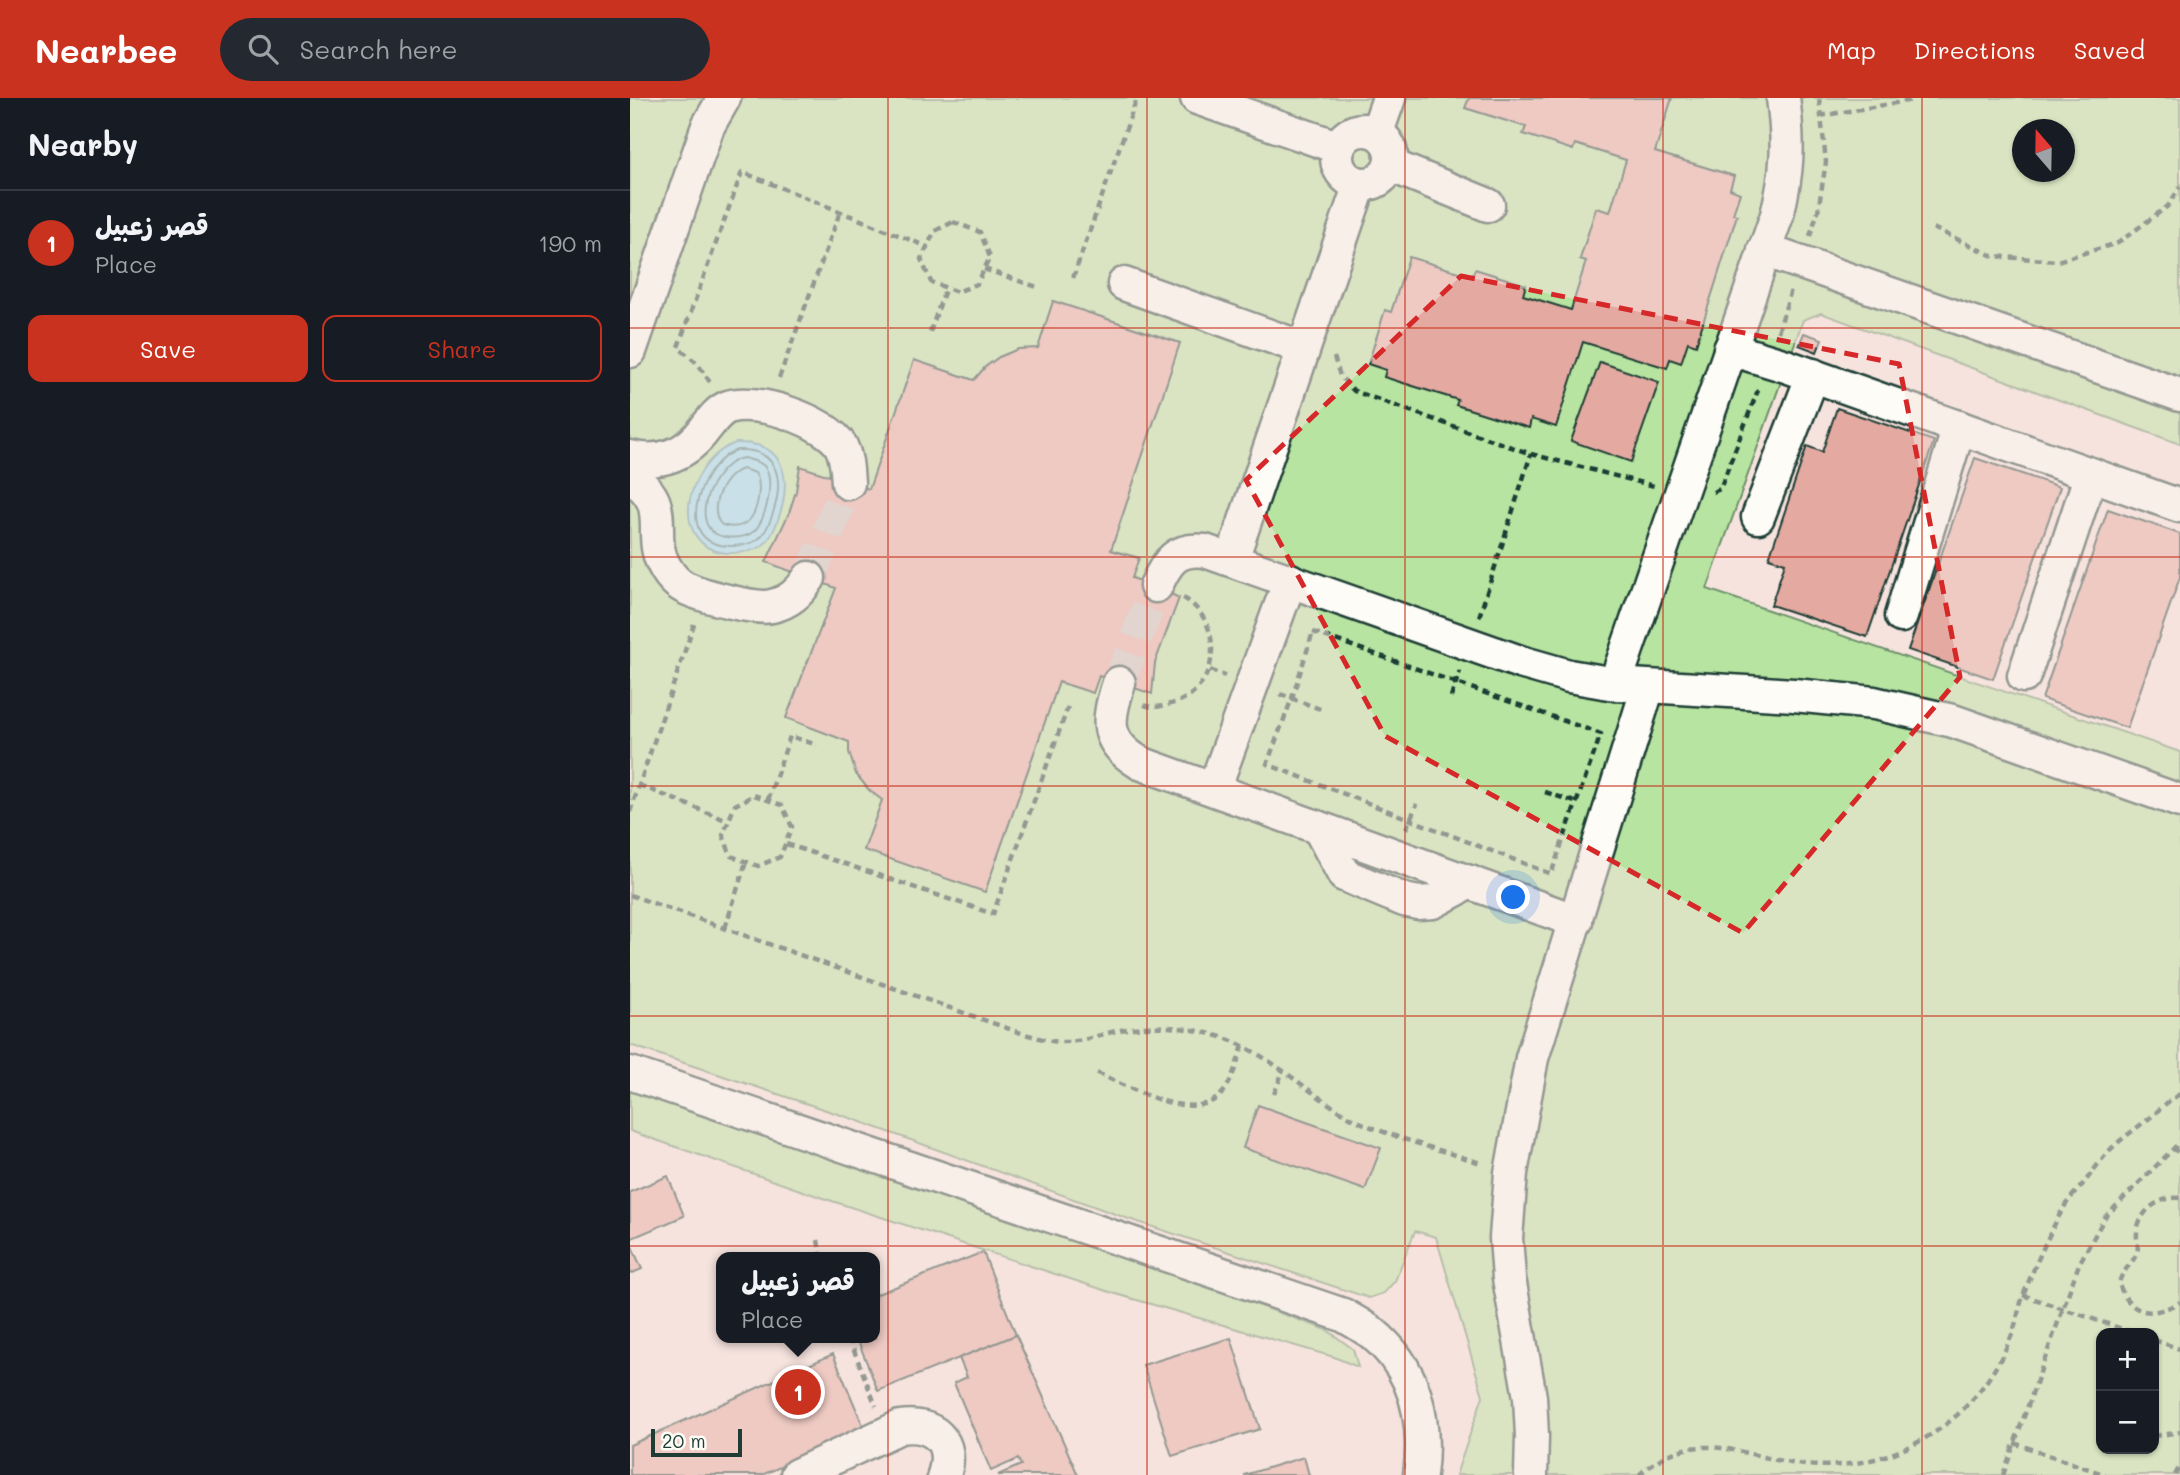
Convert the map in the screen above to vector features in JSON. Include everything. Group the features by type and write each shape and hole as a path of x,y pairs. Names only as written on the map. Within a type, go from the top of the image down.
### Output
{"street":[{"path":"630,351 638,304 708,126 722,98"},
{"path":"1197,98 1338,147"},
{"path":"1377,132 1389,98"},
{"path":"1615,684 1777,215 1786,182 1785,112"},
{"path":"1366,129 1377,132 1390,146 1390,165 1378,180 1360,184 1343,175 1336,157 1344,137 1354,131 1366,129"},
{"path":"1390,165 1488,205"},
{"path":"1232,559 1360,184"},
{"path":"1764,250 2180,395"},
{"path":"1124,284 1303,348"},
{"path":"1730,349 1813,375 2180,506"},
{"path":"1758,517 1813,375"},
{"path":"630,457 658,460 675,455 691,446 717,413 727,407 740,405 768,408 809,421 828,431 841,446 847,465 848,483"},
{"path":"1901,616 1959,427"},
{"path":"2024,676 2091,474"},
{"path":"630,477 649,492 656,507 663,565 673,579 688,589 751,607 769,607 786,602 800,591 809,578"},
{"path":"1156,584 1169,562 1180,553 1205,551 1520,662 1569,676 1648,687 1794,695 1874,703 1953,721 2180,801"},
{"path":"1214,789 1290,580"},
{"path":"1531,1475 1530,1397 1509,1278 1506,1238 1511,1173 1532,1058 1648,687"},
{"path":"1117,688 1110,712 1110,728 1116,743 1126,755 1140,763 1576,921"},
{"path":"630,1073 1343,1315 1371,1332 1394,1355 1411,1384 1421,1414 1424,1447 1420,1475"},
{"path":"797,1475 900,1427 914,1425 928,1428 939,1437 946,1449 948,1463 944,1475"}],"path":[{"path":"1073,278 1137,98"},
{"path":"1785,112 1822,115 1913,100"},
{"path":"727,407 697,363 678,347 742,172 928,247"},
{"path":"1933,228 1993,256 2057,261 2118,243 2168,206 2180,187"},
{"path":"768,408 840,212"},
{"path":"953,222 980,232 990,257 977,284 957,292 930,282 921,259 928,247 935,231 953,222"},
{"path":"984,270 1040,288"},
{"path":"930,332 946,287"},
{"path":"1336,349 1334,359 1340,376 1354,391 1531,454 1451,697"},
{"path":"1117,688 1151,708 1175,704 1196,691 1210,670 1214,645 1206,620 1189,601 1156,584"},
{"path":"630,812 705,593"},
{"path":"1313,632 1456,683 1601,734 1550,874 1267,764 1313,632"},
{"path":"786,844 993,914 1068,708"},
{"path":"768,800 790,736 817,745"},
{"path":"639,785 728,821"},
{"path":"754,795 782,805 792,827 786,844 780,858 758,866 731,856 723,835 735,805 754,795"},
{"path":"724,928 746,862"},
{"path":"630,895 1050,1041 1085,1041 1116,1031 1149,1027 1203,1032 1243,1046 1354,1119 1511,1173"},
{"path":"1097,1073 1177,1106 1193,1107 1220,1095 1227,1087 1243,1046"},
{"path":"1274,1094 1283,1070"},
{"path":"1639,1475 1649,1465 1677,1451 1707,1446 1737,1449 1805,1465 1839,1465 1872,1460 1903,1450 1932,1434 1981,1389 2000,1361 2013,1331 2023,1295 2064,1208 2112,1148 2180,1094"},
{"path":"2003,1475 2079,1264 2105,1217 2180,1142"},
{"path":"2173,1147 2180,1155"},
{"path":"2180,1198 2173,1197 2156,1202 2143,1215 2138,1226 2137,1254 2122,1274 2119,1284 2131,1304 2148,1312 2157,1312 2180,1302"},
{"path":"818,1240 820,1252"},
{"path":"2023,1295 2119,1328"},
{"path":"2159,1342 2180,1349"},
{"path":"851,1343 887,1433"},
{"path":"2159,1435 2180,1432"},
{"path":"2014,1443 2106,1475"},
{"path":"2175,1475 2180,1466"}],"highlighted area":[{"path":"1461,276 1899,364 1960,677 1743,933 1385,736 1246,480"}],"green space":[{"path":"630,98 2180,98 2180,444 1821,313 1803,320 1707,589 2180,752 2180,1475 1456,1475 1483,1396 1436,1237 1415,1231 1395,1281 1384,1293 1369,1298 1126,1218 850,1118 630,1045"},
{"path":"630,1091 777,1132 1327,1330 1353,1349 1358,1367 1334,1357 1116,1294 826,1199 630,1131"}],"water":[{"path":"736,443 765,448 775,455 781,465 785,489 778,521 766,542 750,551 727,553 707,547 693,531 689,517 690,502 694,486 711,459"}],"building":[{"path":"1469,98 1672,98 1655,152 1734,176 1730,189 1740,193 1733,214 1737,215 1696,345 1688,342 1681,363 1670,359 1667,368 1583,342 1556,427 1531,419 1529,428 1456,405 1458,400 1384,377 1386,370 1368,364 1385,310 1391,312 1409,257 1472,276 1475,269 1526,285 1523,295 1571,310 1586,261 1580,259 1596,208 1610,212 1626,160 1575,144 1573,150 1523,134 1526,127 1465,108"},
{"path":"1053,301 1180,343 1111,550 1139,558 1132,578 1179,598 1155,663 1152,694 1099,676 1093,693 1059,682 985,892 864,850 882,800 869,790 856,774 849,752 849,742 786,718 836,588 766,562 789,513 800,466 869,489 914,360 974,380 985,367 999,357 1018,349 1038,348"},
{"path":"1804,333 1822,339 1817,352 1799,345"},
{"path":"1600,362 1659,382 1631,462 1571,441"},
{"path":"1837,408 1934,441 1867,637 1771,605 1785,563 1769,558 1807,446 1822,452"},
{"path":"1975,458 2060,487 1993,679 1908,650"},
{"path":"2108,509 2180,534 2180,577 2127,728 2042,699"},
{"path":"1258,1105 1381,1148 1365,1190 1243,1148"},
{"path":"668,1176 684,1216 630,1239 630,1192"},
{"path":"630,1242 642,1269 630,1274"},
{"path":"983,1252 1016,1335 878,1391 859,1343 880,1343 880,1293"},
{"path":"1016,1335 1078,1475 998,1475 1021,1465 1018,1459 991,1471 954,1383 967,1377 959,1358"},
{"path":"1231,1338 1260,1429 1172,1456 1143,1365"},
{"path":"833,1354 865,1430 762,1475 630,1475 630,1445"},
{"path":"1304,1457 1309,1475 1244,1475"}],"tunnel":[{"path":"809,578 848,483"},
{"path":"1119,683 1156,586"}],"place":[{"name":"قصر زعبيل","path":"798,1392"}]}
